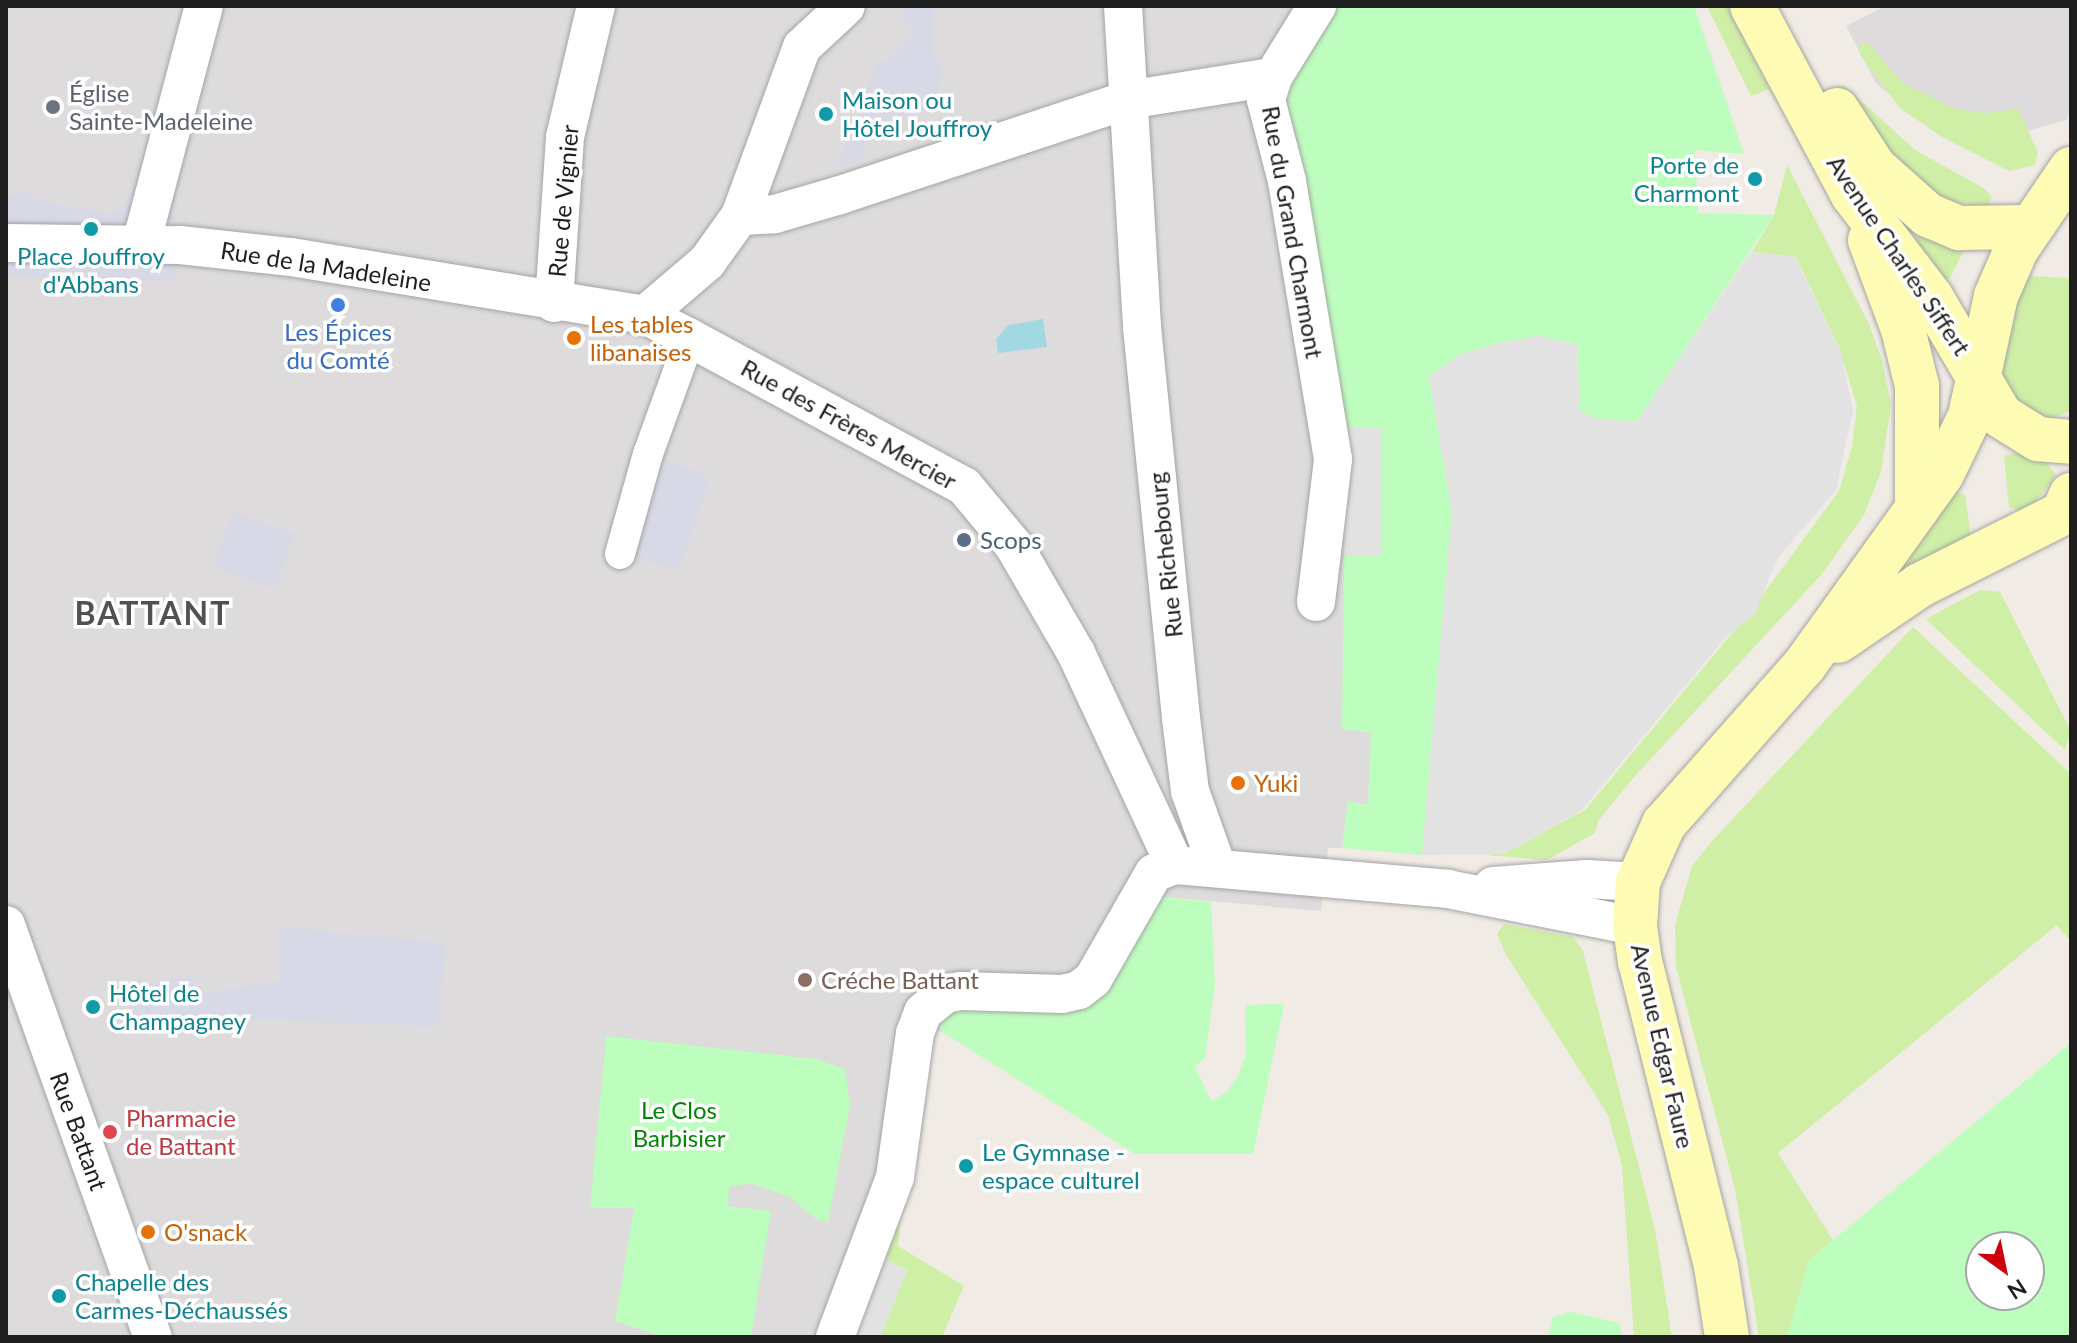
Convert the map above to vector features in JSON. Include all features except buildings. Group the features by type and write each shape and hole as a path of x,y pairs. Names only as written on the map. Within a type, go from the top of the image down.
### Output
{"main road":[{"name":"Avenue Charles Siffert","path":"1752,6 1853,195 1931,297 2001,416 2014,428 2038,439 2071,442"},
{"name":"Avenue Charles Siffert","path":"1783,6 1853,138 1898,193 1928,215 1959,228 2030,227"},
{"path":"1804,666 1917,509 1959,443 1996,296 2030,227 2071,169"},
{"path":"1853,195 1914,372 1921,420 1917,509"},
{"path":"1804,666 1920,585 2068,519"},
{"name":"Avenue Edgar Faure","path":"1727,1337 1716,1266 1635,926 1638,882 1646,858 1681,802 1804,666"}],"street":[{"path":"141,244 204,6"},
{"name":"Rue de Vignier","path":"554,303 565,137 596,6"},
{"path":"645,315 707,262 740,216 802,47 846,6"},
{"name":"Rue Richebourg","path":"1123,6 1142,327 1181,718 1190,791 1217,867"},
{"path":"1273,77 1317,6"},
{"name":"Rue du Grand Charmont","path":"740,216 775,214 840,195 1127,100 1273,77 1266,100 1287,181 1333,459 1316,602"},
{"name":"Rue de la Madeleine","path":"6,243 141,244 291,257 554,303 645,315"},
{"name":"Rue des Frères Mercier","path":"645,315 964,486 1014,546 1076,653 1175,865"},
{"path":"620,554 648,454 690,338"},
{"path":"835,1337 895,1177 915,1033 923,1012 945,994 961,991 1062,994 1079,990 1093,979 1154,873 1175,865 1217,867 1448,889 1635,926"},
{"path":"1448,889 1587,879 1638,882"},
{"name":"Rue Battant","path":"6,925 17,991 153,1337"}],"shaded area":[{"path":"6,6 1335,6 1347,629 1342,729 1371,732 1368,806 1348,802 1342,848 1328,848 1321,911 1154,896 1111,978 939,1017 941,1031 906,1025 871,1208 823,1337 6,1337"},
{"path":"906,6 933,6 933,59 942,60 937,108 872,127 862,160 838,166 878,58 884,63 915,32 902,19"},
{"path":"1886,6 2071,6 2071,112 2066,120 2007,137 1942,130 1921,122 1876,83 1846,26"},
{"name":"Place Jouffroy d'Abbans","path":"21,191 43,202 107,213 120,211 130,192 169,201 180,245 174,281 6,276 6,198"},
{"path":"1751,252 1795,257 1841,353 1853,411 1836,490 1777,559 1755,614 1725,638 1582,810 1504,854 1422,855 1452,510 1429,376 1461,354 1499,343 1538,336 1577,344 1580,411 1599,420 1637,421"},
{"path":"1382,427 1382,556 1344,556 1344,428"},
{"path":"648,454 710,476 679,570 620,554"},
{"path":"233,512 295,534 275,589 213,567"},
{"path":"280,927 446,943 438,1027 199,1016 138,1031 123,989 191,975 197,995 279,980"},
{"path":"879,1257 907,1270 880,1337 846,1337"}],"green space":[{"path":"1335,6 1694,6 1744,154 1695,150 1698,213 1774,215 1637,421 1599,420 1579,411 1577,344 1538,336 1499,343 1461,354 1429,376 1452,510 1422,855 1342,848 1348,801 1368,805 1371,733 1342,729 1344,556 1382,556 1381,427 1344,428 1277,98"},
{"path":"1707,6 1727,6 1769,89 1751,96"},
{"path":"1859,42 1870,45 1902,82 1953,108 1985,113 2018,109 2038,152 2035,165 2009,171 1942,137 1900,108 1860,55"},
{"path":"1839,86 1845,86 1915,150 1985,189 1992,197 1988,208 1935,198 1866,130"},
{"path":"1787,165 1869,324 1882,360 1891,405 1881,472 1864,515 1821,575 1635,776 1598,821 1595,833 1547,860 1488,855 1511,850 1586,809 1753,608 1839,491 1852,447 1857,405 1839,348 1796,257 1752,252 1774,215"},
{"path":"1923,233 1964,250 1950,278 1941,281 1915,239"},
{"path":"2026,276 2071,278 2071,411 2048,419 2019,405 2003,376 2007,327"},
{"path":"2015,453 2047,463 2056,475 2027,513 2009,507 2004,456"},
{"path":"1955,491 1965,495 1971,538 1891,580"},
{"path":"1980,590 2000,592 2071,731 2065,750 1926,619"},
{"path":"1913,627 2071,774 2071,942 2057,925 1778,1153 1833,1240 1809,1260 1787,1337 1759,1337 1735,1189 1676,967 1675,925 1692,866"},
{"path":"1154,896 1211,902 1215,985 1205,1057 1195,1067 1211,1101 1227,1092 1239,1074 1246,1054 1245,1005 1284,1004 1253,1154 1135,1154 941,1031 939,1017 956,1003 1063,1007"},
{"path":"1504,924 1573,937 1583,951 1655,1229 1672,1337 1634,1337 1622,1166 1608,1115 1505,953 1497,934"},
{"name":"Le Clos Barbisier","path":"606,1036 816,1059 845,1069 850,1106 828,1222 816,1219 791,1198 751,1183 729,1187 728,1206 771,1211 751,1337 664,1337 615,1321 634,1208 590,1208"},
{"path":"2071,1043 2071,1337 1787,1337 1809,1260"},
{"path":"895,1220 900,1223 898,1246 964,1286 942,1337 880,1337 907,1270 879,1257"},
{"path":"1571,1312 1619,1323 1622,1337 1548,1337 1553,1317"}],"water":[{"path":"1043,319 1047,347 998,353 996,339 1008,325"}],"place":[{"name":"Église Sainte-Madeleine","path":"53,107"},
{"name":"Maison ou Hôtel Jouffroy","path":"826,114"},
{"name":"Porte de Charmont","path":"1755,179"},
{"name":"Place Jouffroy d'Abbans","path":"91,229"},
{"name":"Les Épices du Comté","path":"338,305"},
{"name":"Les tables libanaises","path":"574,338"},
{"name":"Scops","path":"964,540"},
{"name":"Yuki","path":"1238,783"},
{"name":"Créche Battant","path":"805,980"},
{"name":"Hôtel de Champagney","path":"93,1007"},
{"name":"Pharmacie de Battant","path":"110,1132"},
{"name":"Le Gymnase - espace culturel","path":"966,1166"},
{"name":"O'snack","path":"148,1232"},
{"name":"Chapelle des Carmes-Déchaussés","path":"59,1296"}],"district":[{"name":"BATTANT","path":"153,613"}]}
